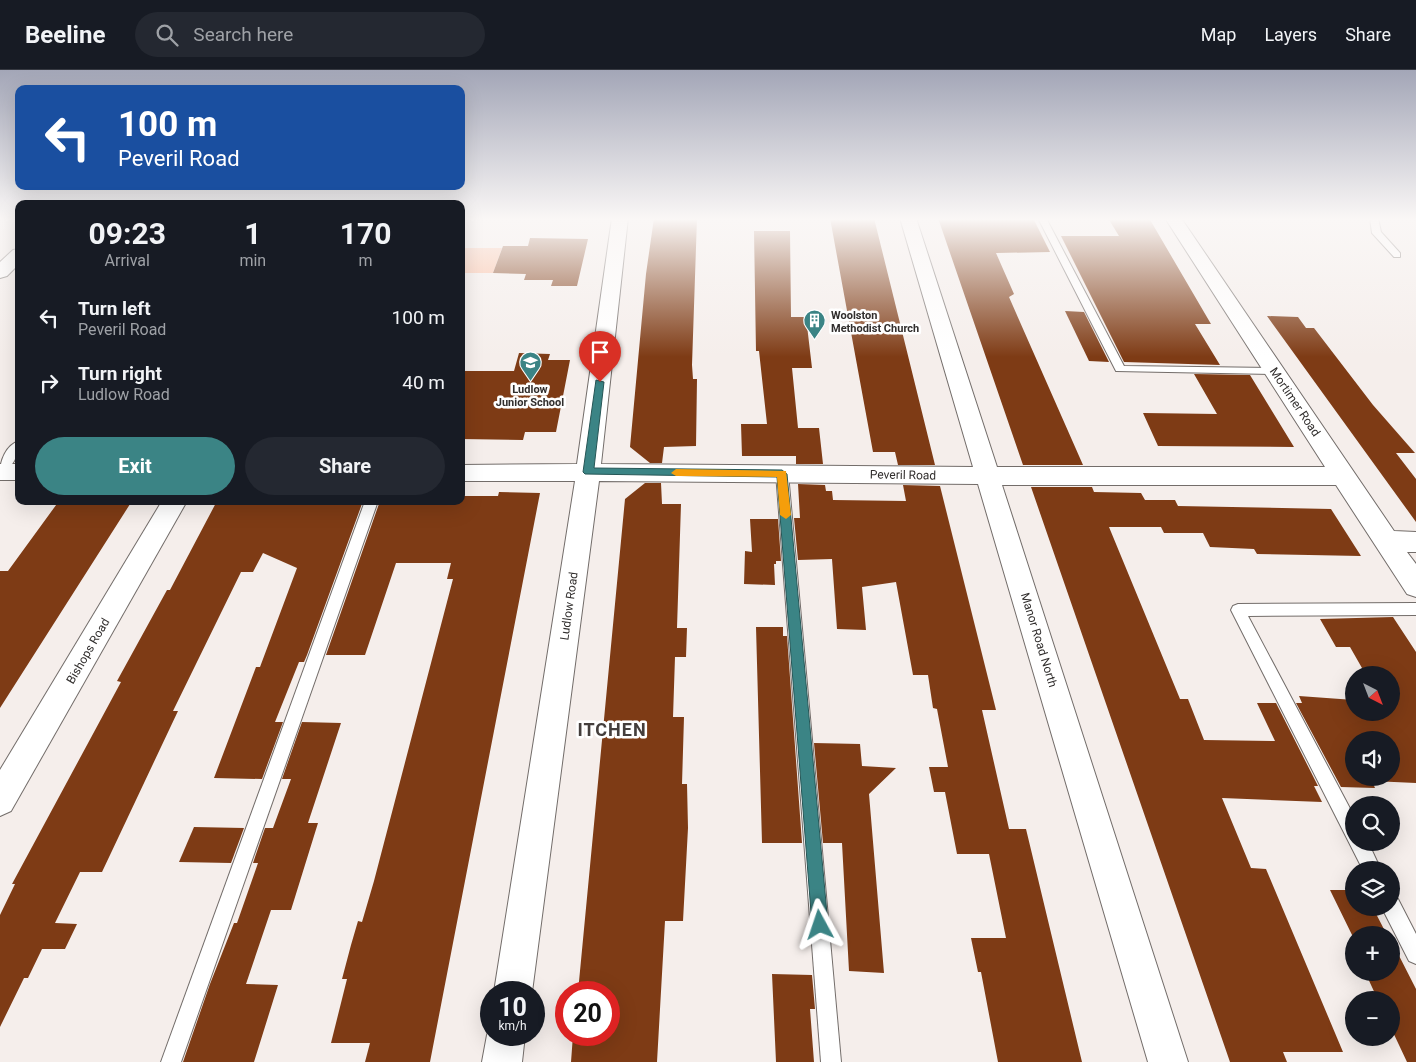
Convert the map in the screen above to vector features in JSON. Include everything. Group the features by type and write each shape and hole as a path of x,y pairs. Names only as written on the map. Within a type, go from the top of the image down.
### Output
{"street":[{"name":"Ludlow Road","path":"515,981 588,472 614,264"},
{"name":"Manor Road North","path":"923,264 1168,1062"},
{"name":"Mortimer Road","path":"1204,264 1416,586"},
{"path":"0,471 15,472"},
{"name":"Peveril Road","path":"465,473 1344,476"},
{"name":"Bishops Road","path":"0,800 174,505"},
{"path":"1387,541 1416,542"},
{"path":"502,1062 504,1046"}],"lane":[{"path":"1066,264 1120,368 1274,371"},
{"path":"0,471 15,450"},
{"path":"782,474 831,1062"},
{"path":"171,1062 371,505"},
{"path":"1345,817 1238,610 1416,609"},
{"path":"1396,916 1416,954"}],"shaded area":[{"path":"465,264 496,264 493,273 465,273"}],"building":[{"path":"496,264 582,264 577,286 551,286 553,280 524,280 526,274 493,273"},
{"path":"647,264 695,264 692,365 693,379 697,379 696,446 664,447 662,463 650,463 630,447"},
{"path":"755,264 790,264 791,317 806,317 812,368 792,368 798,428 819,428 823,464 796,464 796,456 742,456 741,424 767,424 759,351 756,351"},
{"path":"839,264 885,264 935,465 898,465 895,452 873,452"},
{"path":"954,264 1001,264 1014,294 1009,297 1083,465 1023,465"},
{"path":"1075,264 1176,264 1211,324 1195,324 1220,365 1124,362"},
{"path":"1065,311 1084,312 1109,362 1089,361"},
{"path":"1267,316 1298,317 1306,328 1314,328 1373,405 1415,453 1396,453 1416,479 1416,522"},
{"path":"519,353 550,354 548,360 570,360 556,432 525,432 523,440 465,439 465,371 514,371"},
{"path":"1194,374 1250,375 1294,447 1158,446 1143,413 1217,414"},
{"path":"645,483 661,483 662,504 681,504 677,628 687,628 686,657 675,657 673,717 684,717 682,784 687,784 688,828 683,921 665,921 657,1062 571,1062 572,1046 620,1046 620,981 579,981 625,499"},
{"path":"798,484 825,485 826,491 832,491 833,500 906,501 903,485 940,486 996,710 982,710 1009,829 1026,829 1082,1062 998,1062 981,972 978,972 971,938 1006,938 989,854 957,854 945,792 934,792 929,767 948,767 937,709 933,708 928,675 913,675 896,582 862,587 866,630 837,629 832,559 798,560 794,518 800,518"},
{"path":"1031,487 1092,487 1094,492 1141,493 1145,500 1175,500 1178,506 1331,509 1361,556 1257,554 1254,549 1210,547 1203,533 1164,533 1161,527 1109,527 1180,699 1188,699 1204,740 1275,741 1257,703 1276,703 1318,786 1314,786 1322,802 1222,798 1251,868 1266,869 1343,1052 1283,1052 1287,1062 1230,1062"},
{"path":"499,492 540,493 430,1062 365,1062 370,1043 331,1043 347,979 342,979 358,921 362,922 374,881 453,579 447,579 451,563 396,563 365,655 326,655 379,505 465,505 465,496 498,496"},
{"path":"56,505 129,505 0,708 0,571 8,571"},
{"path":"215,505 362,505 307,655 304,662 299,662 275,722 283,722 262,779 214,778 256,667 260,667 297,568 263,553 253,572 241,572 173,711 178,711 102,872 80,872 55,923 77,924 65,949 42,949 28,978 24,978 0,1027 0,915 15,884 12,884 121,682 117,681 167,590 170,590"},
{"path":"750,519 778,519 781,561 776,561 776,564 774,564 775,585 744,584 745,551 752,552"},
{"path":"1393,617 1416,652 1416,783 1400,782 1400,731 1345,731 1345,786 1374,786 1375,788 1341,787 1296,703 1302,703 1299,696 1345,699 1345,721 1400,721 1400,666 1361,666 1350,647 1336,647 1320,619"},
{"path":"756,627 783,627 783,636 787,636 802,843 762,843"},
{"path":"302,722 341,723 308,823 318,823 291,910 271,910 246,984 278,985 254,1062 183,1062 210,984 234,923 237,923 258,863 253,863 265,828 273,828 291,779 282,779"},
{"path":"814,743 860,744 862,766 896,768 869,794 884,973 849,971 842,843 823,843"},
{"path":"194,827 244,828 231,863 179,862"},
{"path":"1330,890 1345,890 1345,916 1377,916 1382,926 1348,926"},
{"path":"1400,958 1416,989 1416,1062 1407,1062 1399,1046 1400,991 1374,991 1369,981 1400,981"},
{"path":"772,974 812,975 815,1009 810,1009 814,1062 776,1062"}],"slow traffic":[{"path":"676,473 782,474 786,515"}],"place":[{"name":"Woolston Methodist Church","path":"815,340"},
{"name":"Ludlow Junior School","path":"530,382"}],"district":[{"name":"ITCHEN","path":"612,730"}],"route":[{"path":"600,382 588,472 782,474 820,925"}]}
